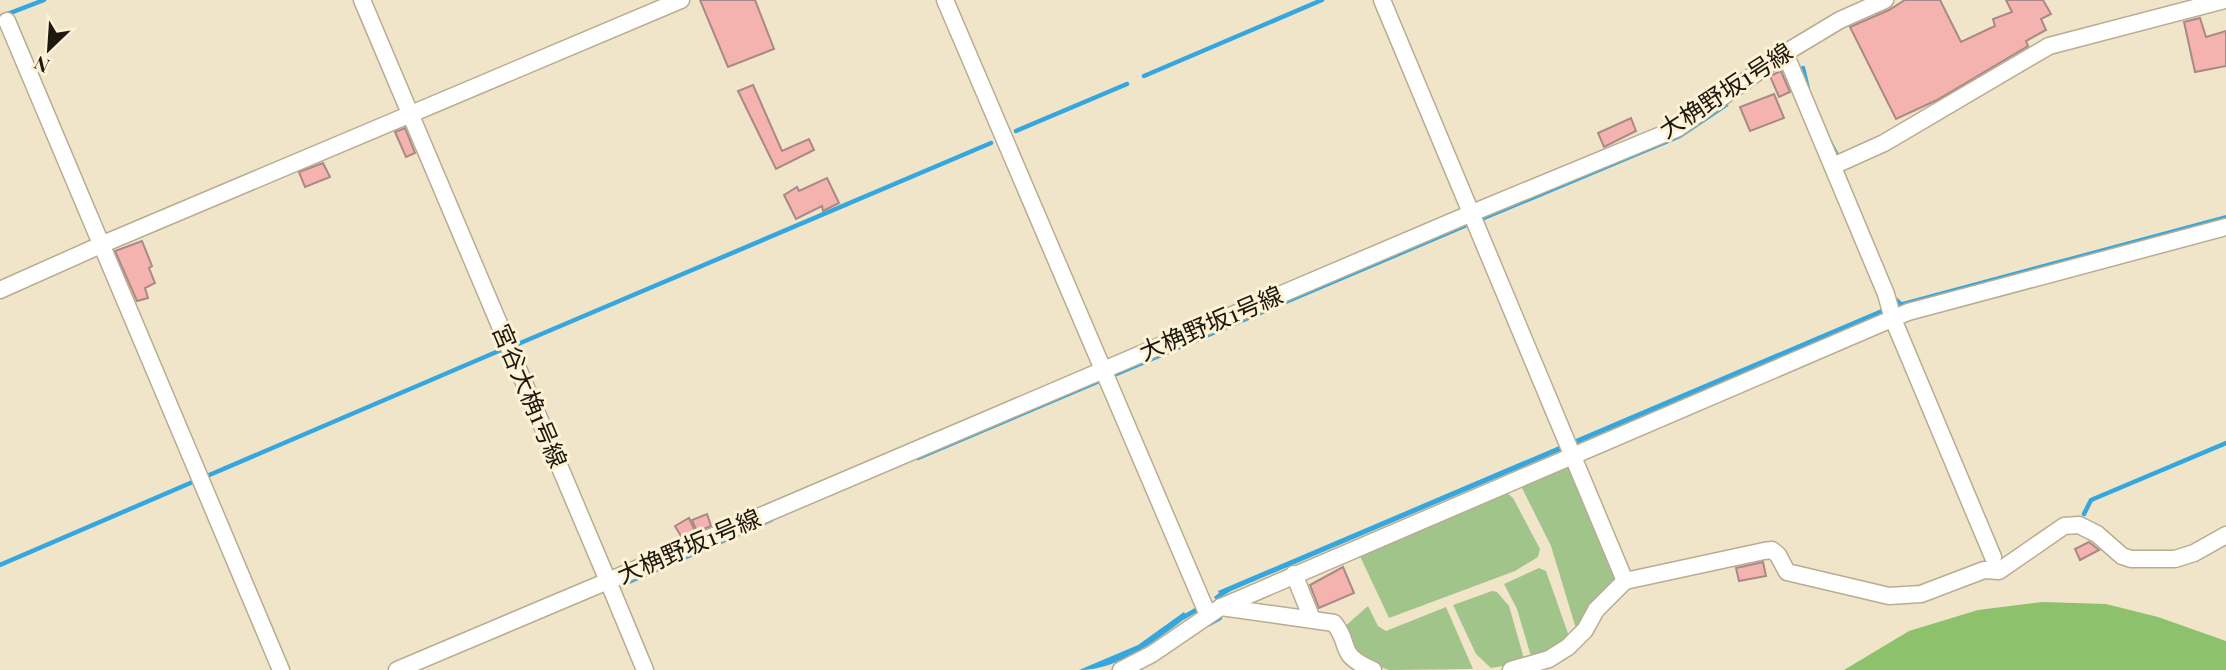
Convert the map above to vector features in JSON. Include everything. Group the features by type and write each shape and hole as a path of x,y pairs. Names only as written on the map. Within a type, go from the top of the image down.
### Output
{"street":[{"name":"宮谷大桷1号線","path":"362,0 608,581"},
{"path":"0,290 681,0"},
{"path":"945,0 1103,370 1215,611"},
{"path":"1381,0 1625,581"},
{"name":"大桷野坂1号線","path":"645,670 608,581 1678,128 1785,53 1840,20 1885,0"},
{"path":"1833,166 1884,143 2049,46 2225,0"},
{"path":"7,21 281,670"},
{"path":"1785,53 1993,558"},
{"path":"1121,670 1152,654 1215,611 1294,575 1908,312 2226,227"},
{"path":"1511,670 1549,659 1568,647 1585,631 1596,610 1625,581 1772,550 1778,555 1787,572 1889,596 1921,594 1984,570 1999,571 2064,526 2079,525 2088,529 2111,544 2122,556 2130,559 2175,559 2194,553 2226,535"},
{"path":"1294,575 1312,619"},
{"path":"397,670 608,581"},
{"path":"1215,611 1312,619 1334,624 1348,655 1356,663 1373,670"}],"green space":[{"path":"1572,464 1619,579 1577,632 1551,546 1521,486"},
{"path":"1506,492 1513,498 1540,549 1538,557 1515,571 1389,618 1358,552"},
{"path":"1539,568 1546,571 1570,639 1532,660 1517,609 1504,584"},
{"path":"1492,591 1497,592 1509,606 1525,662 1491,668 1476,654 1453,605"},
{"path":"2042,602 2106,604 2158,617 2226,641 2226,670 1844,670 1909,631 1978,610"},
{"path":"1368,606 1378,626 1386,631 1446,607 1473,669 1389,670 1359,659 1343,628"}],"water":[{"path":"1842,165 1896,297 1902,302 2226,215 2226,218 1904,305 1231,591 1216,600 1214,597 1218,591 1886,307 1839,167"},
{"path":"1184,612 1187,617 1137,652 1109,665 1079,670 1138,645"}],"building":[{"path":"700,0 755,0 774,49 728,67"},
{"path":"1905,0 1940,0 1961,42 1995,26 1993,19 2012,12 2006,0 2043,0 2051,14 2041,19 2046,30 2026,41 2028,46 1937,100 1896,119 1850,27"},
{"path":"2200,18 2206,37 2226,31 2226,66 2195,72 2184,22"},
{"path":"1781,71 1790,92 1779,97 1770,76"},
{"path":"753,85 782,151 809,139 814,150 776,169 738,91"},
{"path":"1774,94 1784,118 1750,131 1740,107"},
{"path":"1631,118 1636,131 1604,147 1598,133"},
{"path":"405,128 415,153 406,157 395,132"},
{"path":"323,163 330,177 305,187 299,172"},
{"path":"827,178 839,203 823,211 822,206 796,219 784,195 797,187 799,191"},
{"path":"142,241 152,266 149,268 155,283 145,288 148,298 137,301 115,251"},
{"path":"707,514 711,526 697,532 692,520"},
{"path":"689,518 695,531 682,538 675,526"},
{"path":"2089,542 2099,550 2080,560 2075,549"},
{"path":"1763,562 1766,576 1739,581 1736,568"},
{"path":"1343,567 1354,593 1319,608 1310,585"}],"waterway":[{"path":"0,17 44,0"},
{"path":"1144,76 1322,0"},
{"path":"1803,68 1808,89"},
{"path":"1016,131 1127,84"},
{"path":"1479,220 1680,136 1726,105"},
{"path":"1830,142 1838,157"},
{"path":"518,344 991,143"},
{"path":"1114,375 1469,224"},
{"path":"207,476 501,350"},
{"path":"918,458 1097,382"},
{"path":"2084,514 2091,500 2226,443"},
{"path":"0,565 195,481"},
{"path":"617,587 771,520"},
{"path":"1184,617 1201,607"},
{"path":"1209,624 1220,618"}]}
